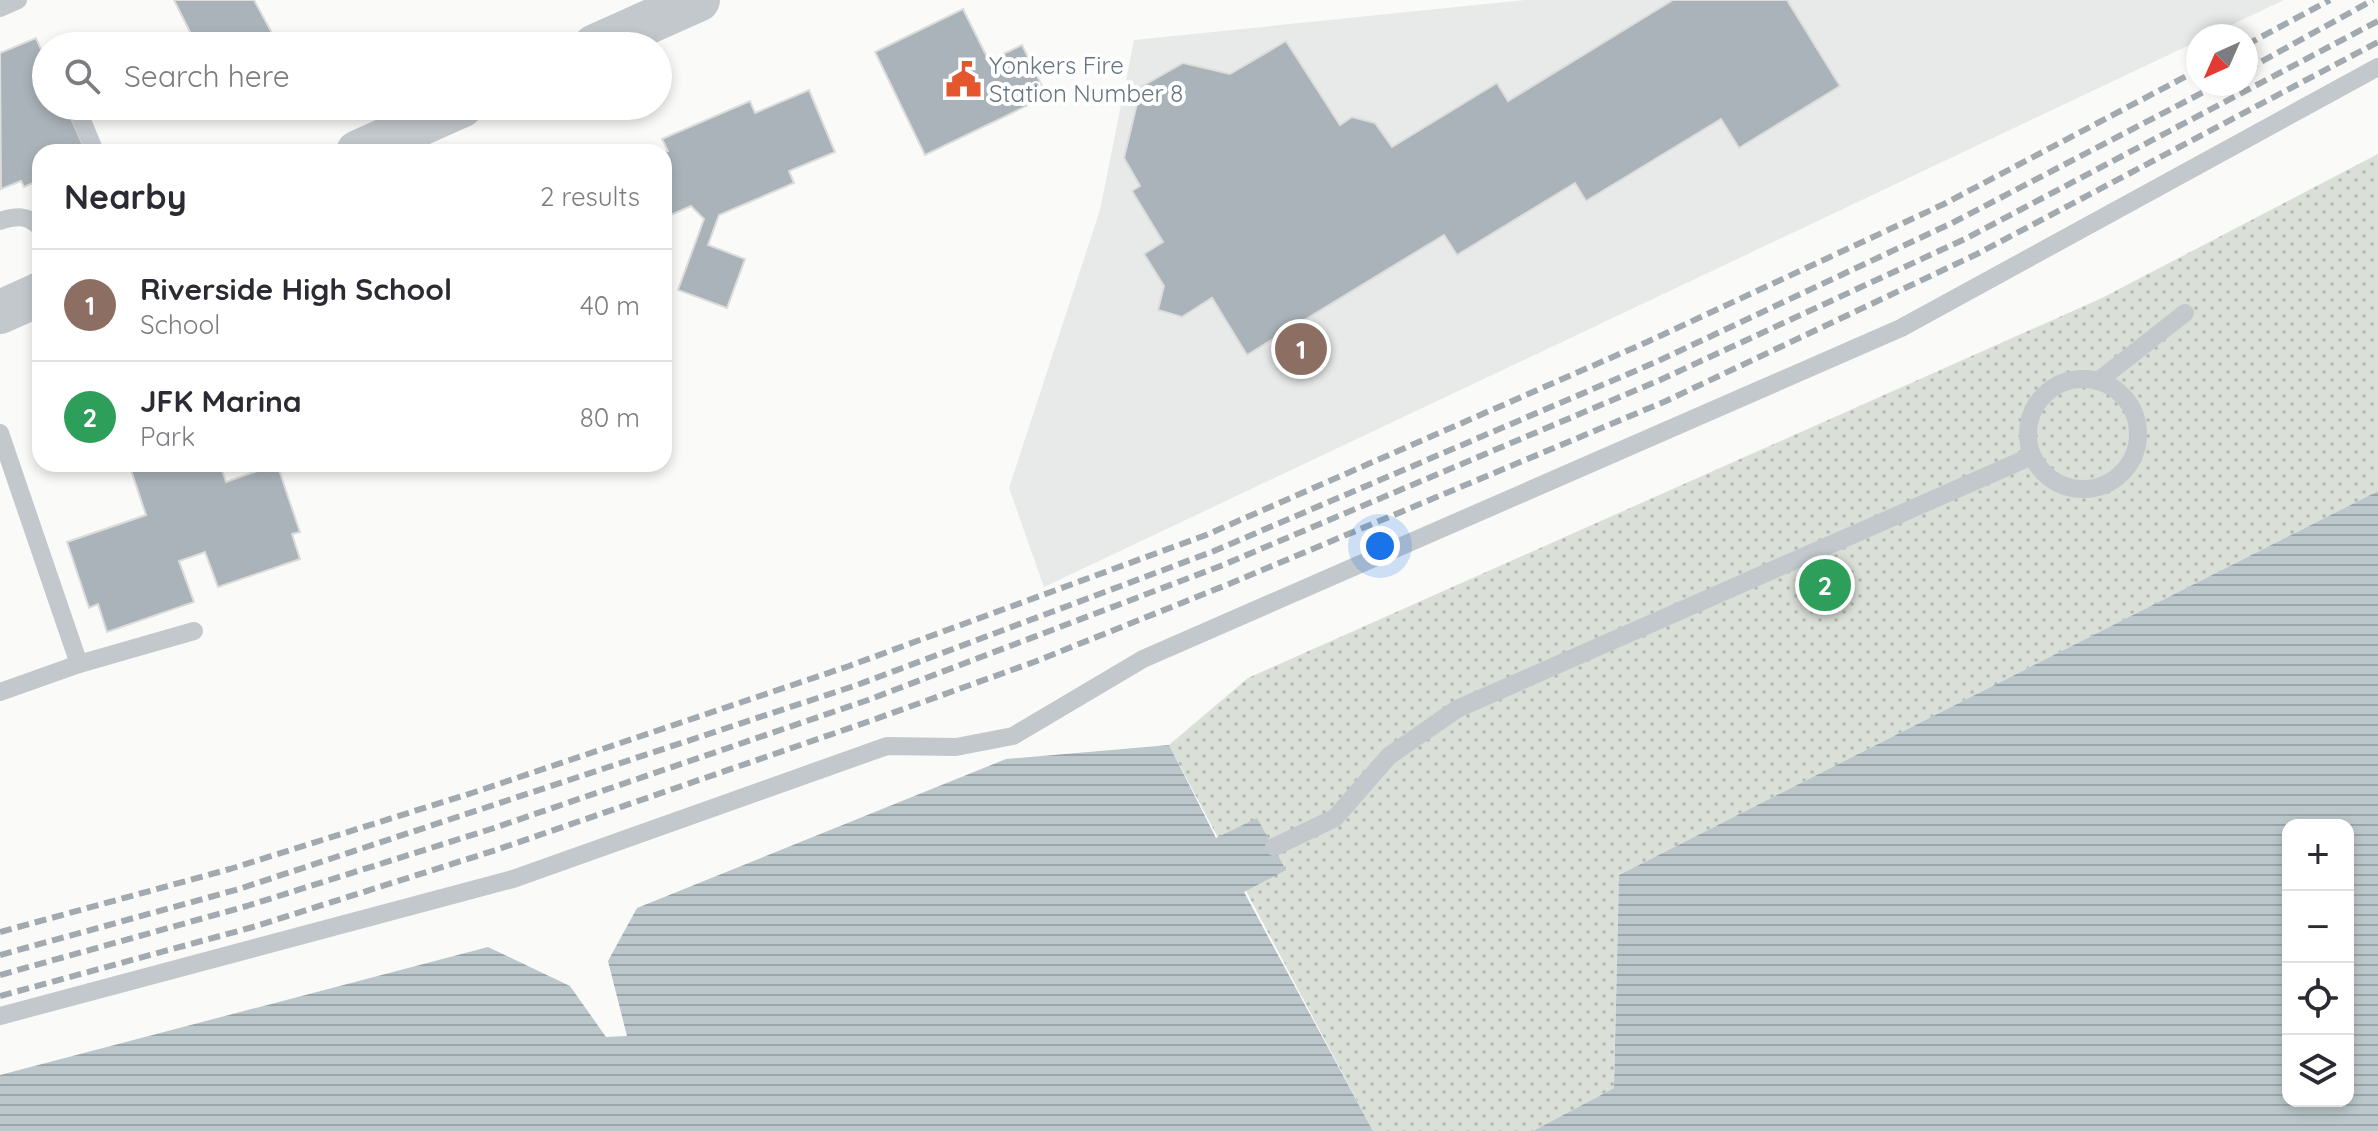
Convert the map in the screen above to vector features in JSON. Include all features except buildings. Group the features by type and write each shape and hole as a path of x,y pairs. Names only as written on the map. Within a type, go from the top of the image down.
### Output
{"street":[{"path":"626,32 698,0"},
{"path":"376,144 430,120"},
{"path":"0,312 32,298"}],"lane":[{"path":"0,8 18,0"},
{"path":"0,1016 513,879 887,746 956,747 1013,736 1143,659 1901,328 2378,67"},
{"path":"82,120 92,144"},
{"path":"0,221 17,216 32,220"},
{"path":"2098,381 2185,313"},
{"path":"2072,381 2098,381 2116,389 2129,402 2137,419 2137,447 2125,472 2110,483 2093,489 2074,489 2056,483 2042,471 2032,456 2028,438 2029,421 2048,391 2072,381"},
{"path":"0,433 79,664"},
{"path":"1274,847 1335,818 1389,756 1457,709 2032,456"},
{"path":"0,692 79,664 194,631"}],"shaded area":[{"path":"1525,0 2284,0 2233,24 2186,24 2186,47 1044,587 1009,488 1100,210 1134,40"},
{"path":"2378,154 2378,491 1619,875 1614,1088 1533,1131 1373,1131 1169,745 1248,678 2102,298"},
{"path":"2378,491 2378,1131 1533,1131 1614,1088 1619,875"},
{"path":"1169,745 1216,838 1257,818 1286,870 1244,892 1373,1131 0,1131 0,1075 488,947 570,986 606,1037 627,1036 608,961 637,908 1006,759"}],"railway":[{"path":"2258,39 2330,0"},
{"path":"2258,63 2373,0"},
{"path":"0,975 247,906 491,829 868,700 1223,565 1660,380 1965,239 2378,21"},
{"path":"0,996 253,927 496,850 1034,662 1229,584 1666,401 1977,254 2378,42"},
{"path":"0,932 230,869 475,792 849,666 1206,535 1647,342 1944,204 2186,76"},
{"path":"0,955 239,889 857,685 1214,551 1656,362 1954,222 2196,96"}],"place":[{"name":"Yonkers Fire Station Number 8","path":"963,79"},
{"name":"Riverside High School","path":"1301,349"},
{"name":"JFK Marina","path":"1825,585"}]}
